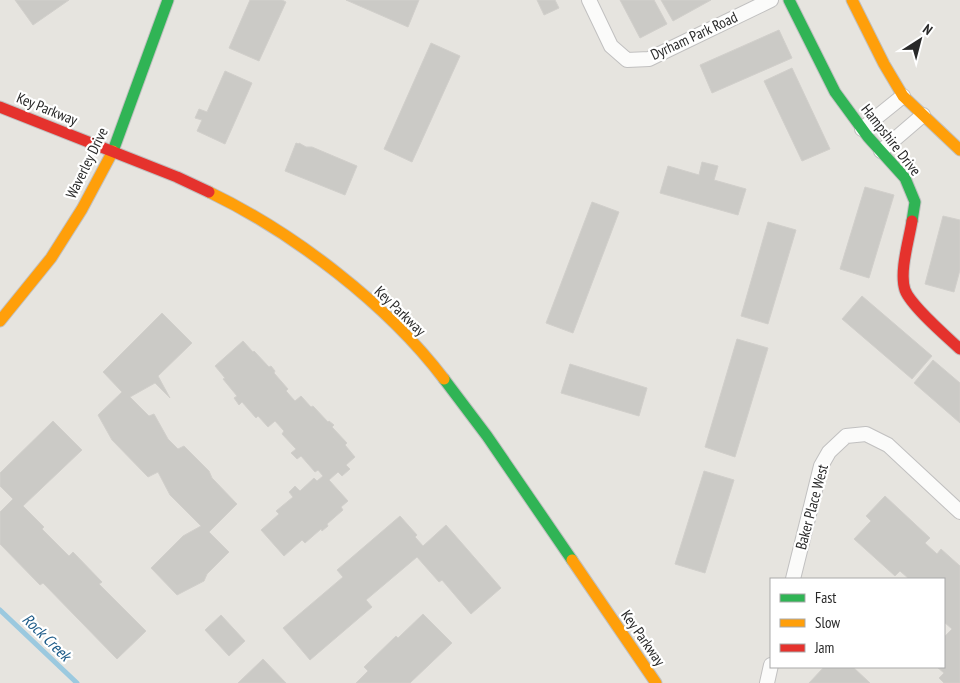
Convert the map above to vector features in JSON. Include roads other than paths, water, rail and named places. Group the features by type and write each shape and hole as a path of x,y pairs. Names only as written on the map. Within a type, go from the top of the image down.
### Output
{"street":[{"name":"Waverley Drive","path":"0,321 51,258 82,208 113,151 168,0"},
{"name":"Dyrham Park Road","path":"589,0 611,46 627,60 649,59 771,0"},
{"name":"Hampshire Drive","path":"789,0 835,92 880,151 906,178 915,202 903,273 905,290 912,302 960,349"},
{"path":"852,0 902,96 960,150"},
{"path":"862,129 902,96"},
{"name":"Key Parkway","path":"0,107 176,177 242,208 297,244 349,283 400,329 438,370 487,436 656,683"},
{"path":"880,151 922,115"},
{"name":"Baker Place West","path":"793,578 821,466 829,452 846,436 866,434 888,445 960,512"},
{"path":"767,683 770,668"}],"waterway":[{"name":"Rock Creek","path":"0,610 77,683"}]}
